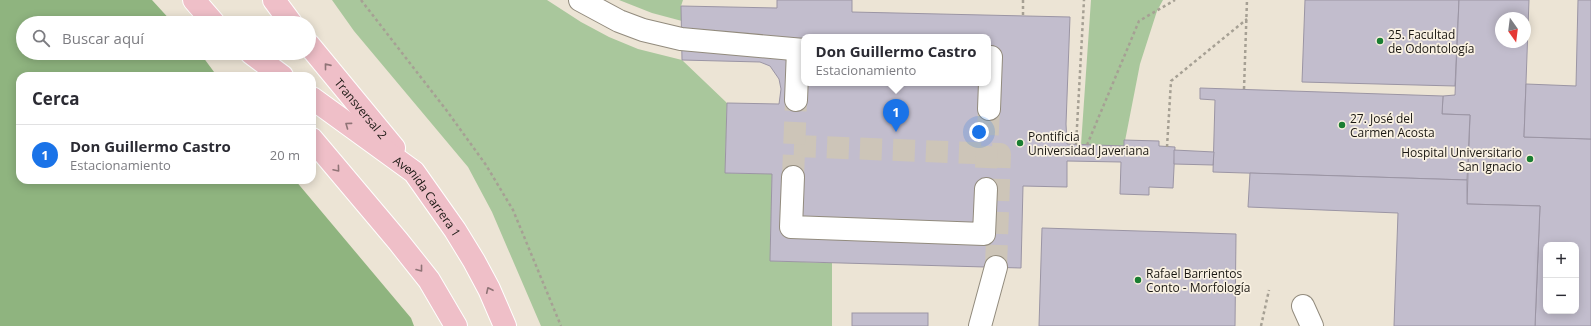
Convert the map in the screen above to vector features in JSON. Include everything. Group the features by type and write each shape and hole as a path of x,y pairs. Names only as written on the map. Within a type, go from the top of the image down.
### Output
{"main road":[{"path":"194,0 208,16"},
{"path":"274,0 287,16"},
{"name":"Transversal 2","path":"316,53 414,172"},
{"path":"245,60 255,72"},
{"path":"260,60 277,72"},
{"name":"Avenida Carrera 1","path":"316,101 414,172 455,230 474,261 489,289 505,326"},
{"path":"316,144 425,275 456,326"}],"lane":[{"path":"580,0 619,20 643,30 681,39 801,50 796,100"},
{"path":"989,109 990,86"},
{"path":"793,177 791,227 984,234 986,189"},
{"path":"980,326 996,267"},
{"path":"1303,306 1312,326"}],"path":[{"path":"361,0 447,111 486,165 513,210 561,326"},
{"path":"1023,0 1023,15"},
{"path":"1076,145 1084,0"},
{"path":"1087,145 1139,21 1175,0"},
{"path":"1244,89 1247,0"},
{"path":"1167,147 1171,81 1247,19"},
{"path":"1262,326 1269,290"}],"green space":[{"path":"0,0 152,0 167,16 16,16 16,60 205,60 214,72 16,72 16,184 298,184 411,318 414,326 0,326"},
{"path":"332,0 547,0 581,22 609,37 638,49 682,60 727,103 725,173 772,174 770,261 832,263 832,326 541,326 492,212 468,167 354,31"},
{"path":"619,0 683,0 681,6 682,21 652,13"},
{"path":"1091,0 1163,0 1157,11 1140,64 1124,146 1081,145"}],"building":[{"path":"777,0 852,0 852,12 1070,17 1066,124 1067,144 1124,146 1124,140 1159,141 1159,146 1175,147 1173,188 1149,187 1149,195 1120,194 1121,162 1067,161 1067,187 1023,186 1021,268 770,261 772,174 725,173 727,103 779,104 781,89 779,79 770,66 760,62 682,60 681,6 777,8"},
{"name":"25. Facultad de Odontología","path":"1305,0 1459,0 1455,86 1302,82"},
{"name":"Hospital Universitario San Ignacio","path":"1459,0 1529,0 1529,12 1495,12 1495,48 1527,48 1524,137 1591,139 1591,326 1535,326 1540,206 1467,204 1470,115 1442,114 1443,96 1455,95"},
{"path":"1578,0 1591,0 1591,139 1524,137 1526,84 1576,86"},
{"name":"27. José del Carmen Acosta","path":"1200,88 1443,96 1442,114 1470,115 1467,180 1213,172 1215,100 1200,99"},
{"path":"1174,150 1214,152 1213,165 1174,164"},
{"path":"1250,173 1467,180 1467,204 1540,206 1535,326 1394,326 1398,213 1248,207"},
{"name":"Rafael Barrientos Conto - Morfología","path":"1042,228 1236,234 1235,326 1039,326"},
{"path":"852,313 928,313 928,326 852,326"}],"tunnel":[{"path":"793,177 796,100"},
{"path":"986,168 989,109"},
{"path":"794,146 1000,154 996,267"}],"place":[{"name":"25. Facultad de Odontología","path":"1380,41"},
{"name":"27. José del Carmen Acosta","path":"1342,125"},
{"name":"Don Guillermo Castro","path":"896,132"},
{"name":"Pontificia Universidad Javeriana","path":"1020,143"},
{"name":"Hospital Universitario San Ignacio","path":"1530,159"},
{"name":"Rafael Barrientos Conto - Morfología","path":"1138,280"}]}
